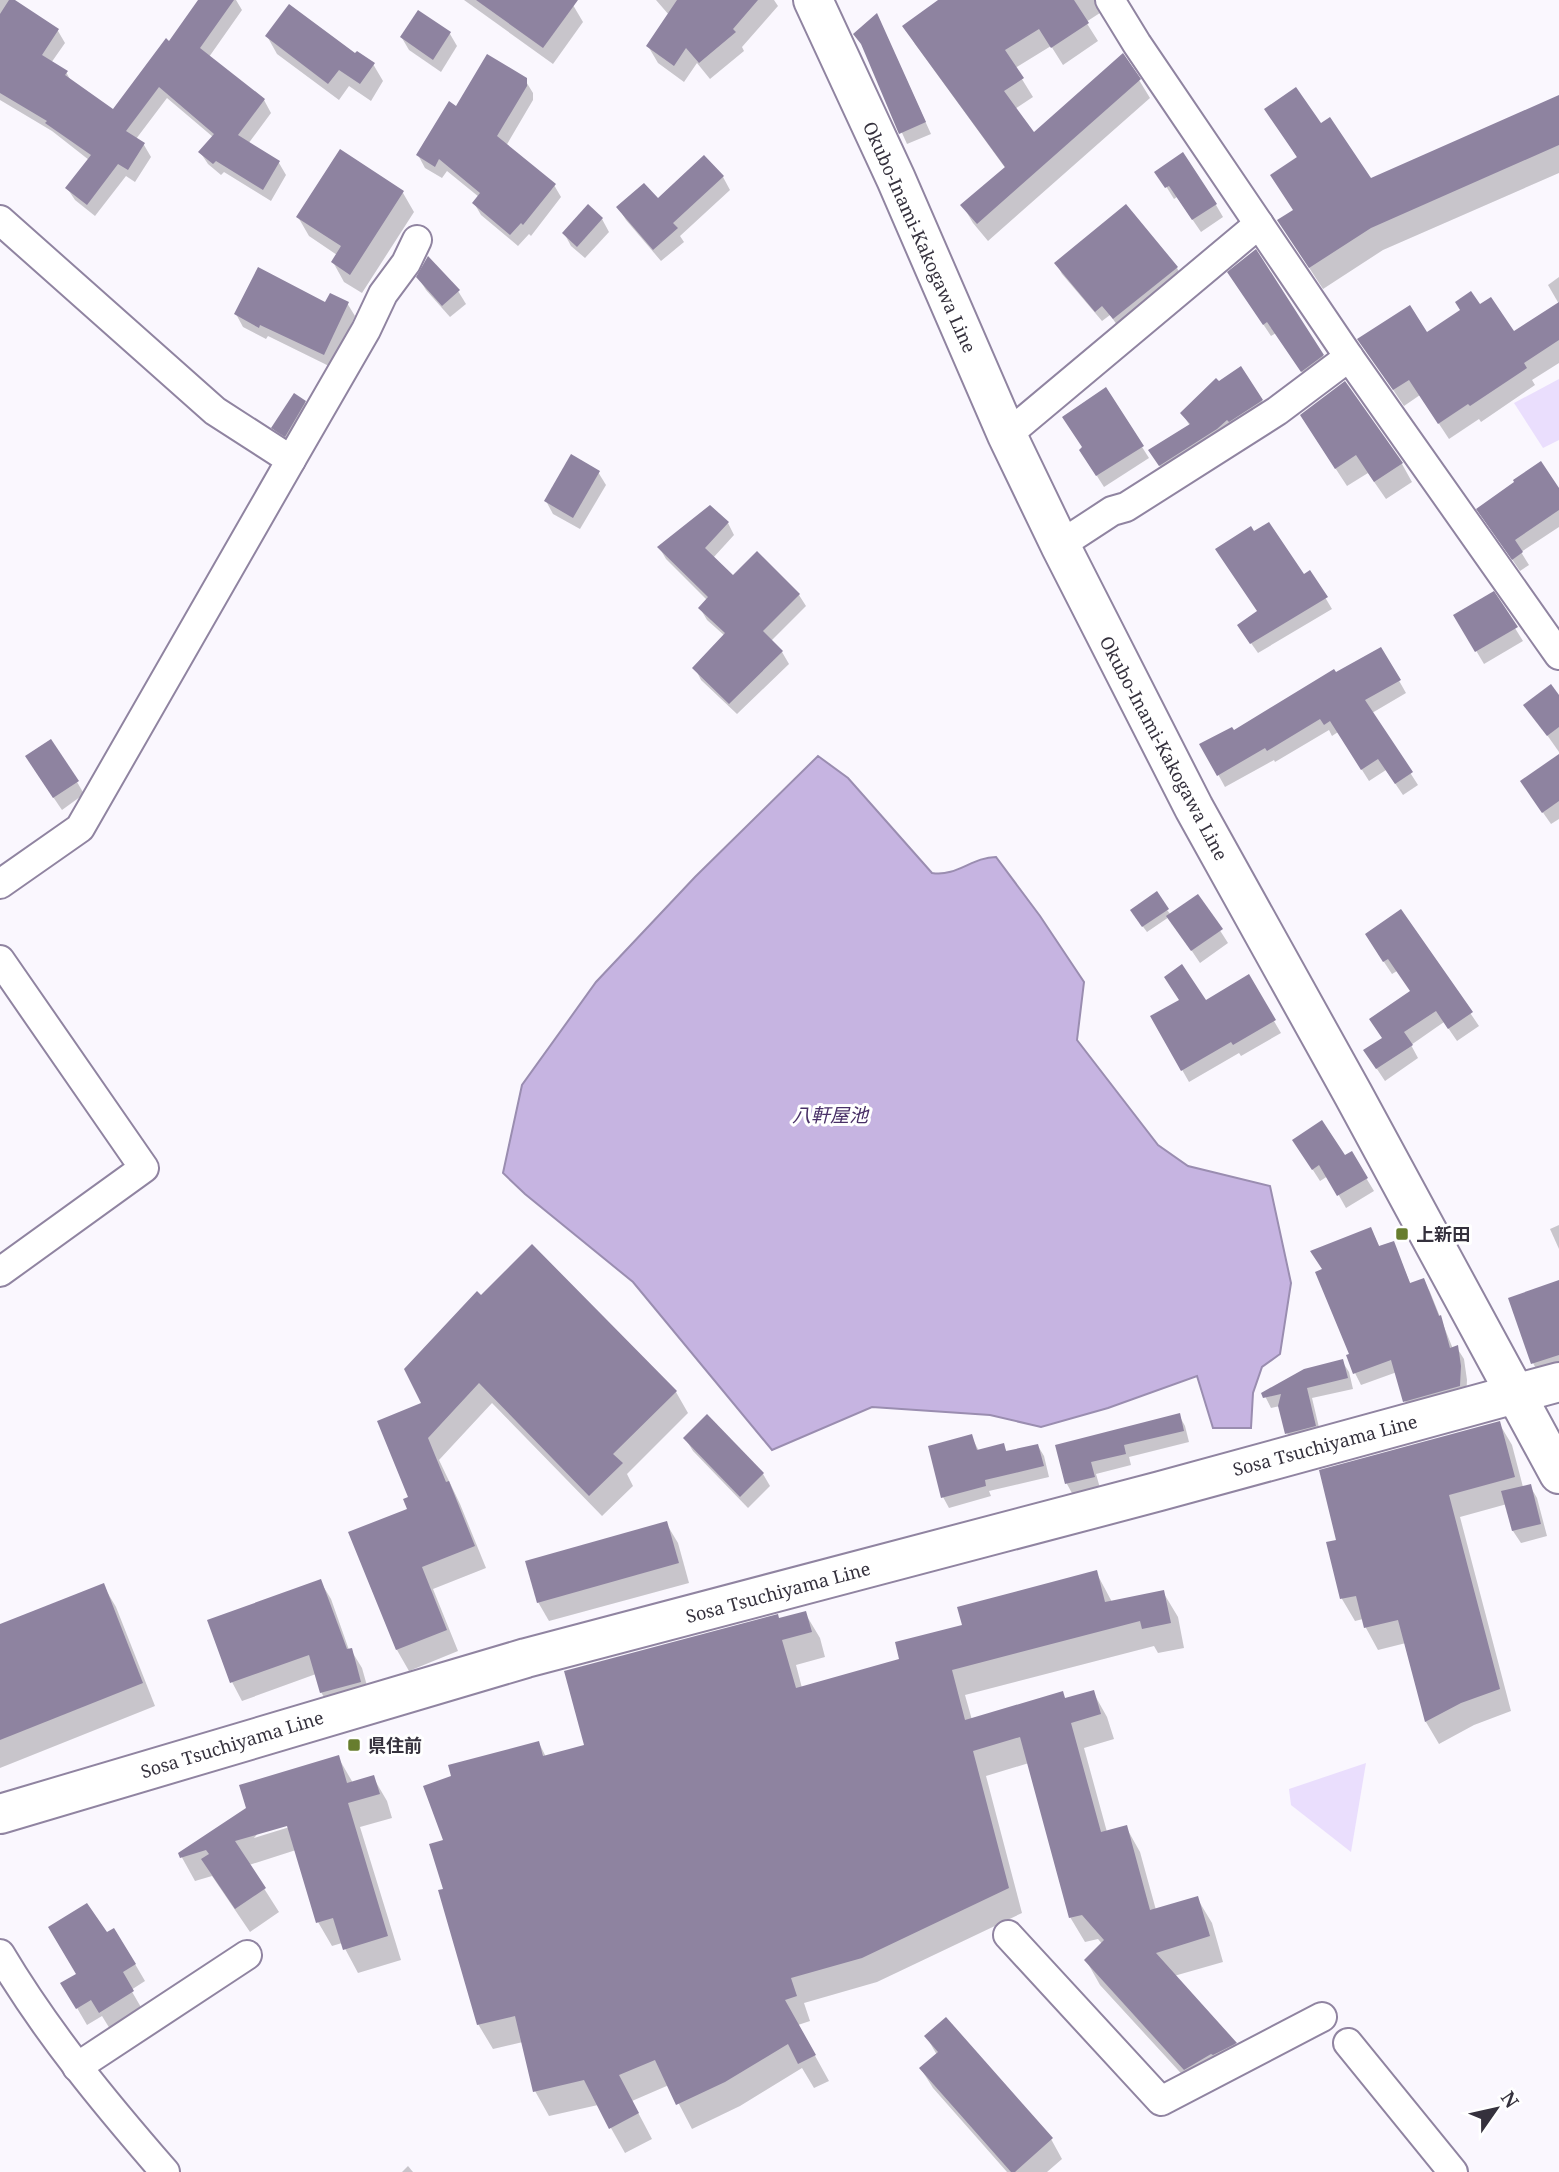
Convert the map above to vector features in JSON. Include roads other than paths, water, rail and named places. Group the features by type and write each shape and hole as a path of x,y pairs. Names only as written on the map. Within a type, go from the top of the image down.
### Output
{"main road":[{"name":"Okubo-Inami-Kakogawa Line","path":"813,0 896,179 1007,435 1060,545 1194,808 1559,1474"},
{"name":"Sosa Tsuchiyama Line","path":"0,1814 526,1658 1559,1382"}],"street":[{"path":"1110,0 1349,357 1559,655"},
{"path":"0,220 215,411 291,460"},
{"path":"1007,435 1259,224"},
{"path":"0,884 80,828 366,330 383,294 406,263 416,240"},
{"path":"1060,545 1112,511 1126,507 1277,411 1349,357"},
{"path":"0,960 144,1168 0,1272"},
{"path":"1009,1935 1161,2101 1322,2017"},
{"path":"0,1954 27,1999 77,2067 164,2172"},
{"path":"77,2067 247,1955"},
{"path":"1348,2043 1453,2172"}],"water":[{"name":"八軒屋池","path":"818,756 848,778 932,873 957,870 979,860 996,857 1084,982 1077,1040 1158,1145 1188,1166 1270,1186 1291,1283 1280,1354 1262,1367 1253,1393 1251,1428 1213,1428 1197,1376 1108,1408 1041,1427 990,1415 872,1407 772,1450 633,1282 503,1173 522,1085 596,982 695,877"}],"place":[{"name":"上新田","path":"1402,1234"},
{"name":"県住前","path":"354,1745"}]}
